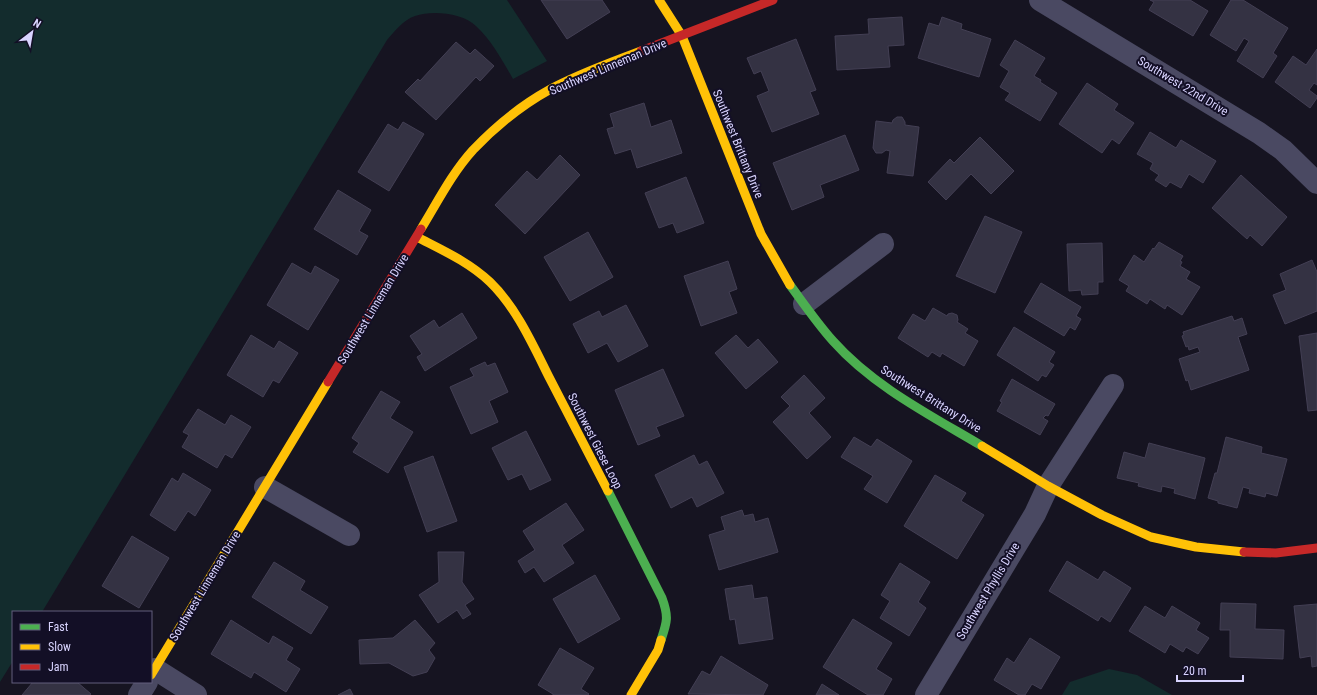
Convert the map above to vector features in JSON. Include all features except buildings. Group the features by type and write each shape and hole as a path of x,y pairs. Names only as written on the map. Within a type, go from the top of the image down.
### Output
{"street":[{"name":"Southwest Brittany Drive","path":"659,0 682,36 762,234 784,277 833,341 859,366 897,395 1048,486 1102,515 1152,537 1196,547 1234,552 1276,553 1317,548"},
{"path":"682,36 773,0"},
{"name":"Southwest 22nd Drive","path":"1040,0 1259,133 1283,150 1317,183"},
{"name":"Southwest Linneman Drive","path":"152,673 463,162 486,137 519,109 563,83 682,36"},
{"name":"Southwest Giese Loop","path":"417,236 475,270 490,282 504,298 526,332 662,598 666,609 667,620 658,650 631,695"},
{"path":"804,304 883,244"},
{"name":"Southwest Phyllis Drive","path":"926,695 1035,514 1048,486 1113,385"},
{"path":"265,487 349,535"},
{"path":"152,675 196,695"},
{"name":"Southwest Linneman Drive","path":"139,695 146,683"}],"green space":[{"path":"0,0 507,0 547,61 513,79 492,44 476,26 463,18 438,13 415,16 403,23 387,40 43,611 12,611 12,663 0,682"},
{"path":"1109,669 1137,675 1172,695 1062,695 1070,682"}],"traffic: fast":[{"path":"790,285 833,341 866,372 903,399 982,446"},
{"path":"608,491 662,598 666,610 666,619 665,629 661,640"}],"traffic: slow":[{"path":"659,0 682,36 761,234 790,285"},
{"path":"421,229 465,159 481,141 508,117 538,96 560,84 641,51"},
{"path":"417,237 473,268 490,282 508,303 530,339 608,491"},
{"path":"152,673 328,382"},
{"path":"982,446 1048,486 1102,515 1151,537 1196,547 1244,552"},
{"path":"631,695 658,650 661,640"}],"traffic: jam":[{"path":"641,51 773,0"},
{"path":"328,382 421,229"},
{"path":"1244,552 1276,553 1317,548"}]}
